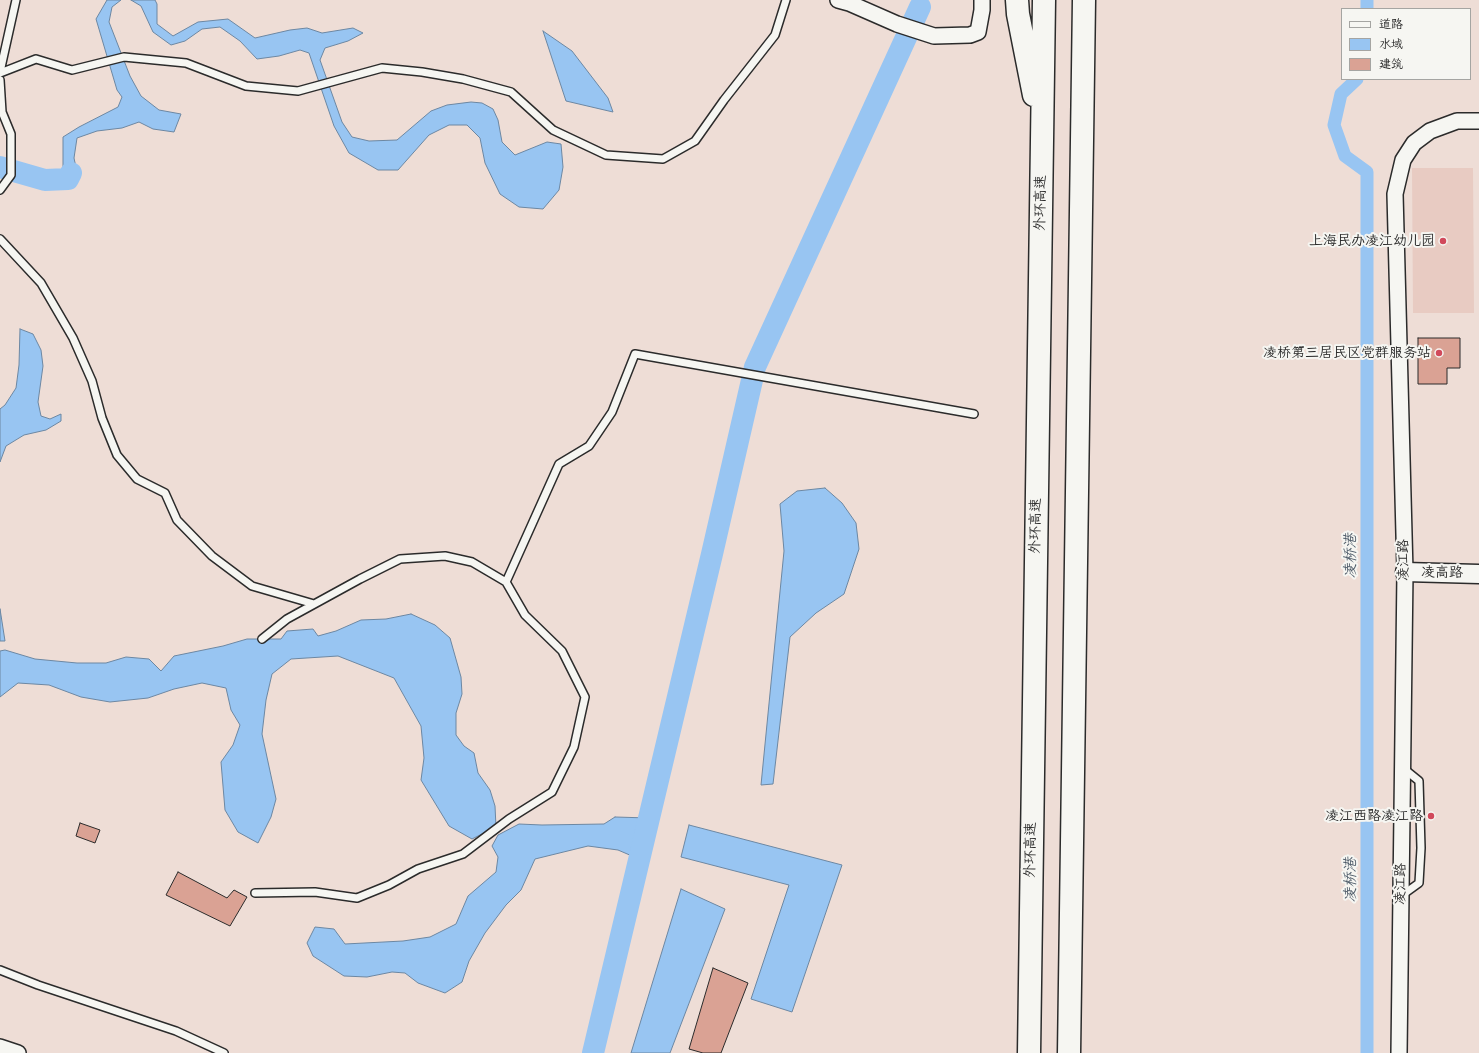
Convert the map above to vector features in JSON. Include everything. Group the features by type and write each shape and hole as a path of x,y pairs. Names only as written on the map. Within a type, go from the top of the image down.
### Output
{"highway":[{"path":"1017,0 1018,14 1042,137"},
{"name":"外环高速","path":"1029,1053 1044,0"},
{"path":"1069,1053 1084,0"},
{"path":"1082,148 1093,0"}],"street":[{"path":"838,0 849,3 897,24 934,36 970,35 978,32 982,10 982,0"},
{"name":"凌江路","path":"1399,1053 1405,572 1395,194 1403,160 1414,143 1430,131 1457,121 1479,121"},
{"name":"凌高路","path":"1405,572 1479,574"},
{"path":"0,1047 18,1053"}],"lane":[{"path":"0,73 16,0"},
{"path":"0,73 36,59 72,70 124,58 186,63 246,86 298,91 382,68 422,72 463,79 511,92 552,130 606,155 663,159 695,141 724,100 775,35 786,0"},
{"path":"0,80 2,112 11,134 11,175 0,190"},
{"path":"0,239 41,283 73,338 92,381 102,418 117,455 127,467 138,479 164,493 177,520 212,556 252,586 314,604"},
{"path":"506,582 559,464 588,446 612,412 635,354 974,414"},
{"path":"255,893 315,892 357,898 389,885 418,869 463,854 509,819 552,792 574,747 585,697 562,651 525,615 506,582 472,562 445,556 400,559 287,619 262,639"},
{"path":"0,970 38,985 176,1031 224,1053"}],"shaded area":[{"name":"上海民办凌江幼儿园","path":"1412,168 1473,168 1474,313 1413,313"}],"water":[{"path":"107,0 121,0 112,7 109,22 130,76 141,96 159,110 181,114 174,132 153,129 139,122 122,128 97,131 77,138 74,158 77,172 63,173 63,137 118,107 122,97 117,90 96,19"},
{"path":"131,0 155,0 157,4 157,24 173,36 198,22 228,19 255,38 290,30 307,28 322,33 353,28 363,33 348,41 325,48 320,60 342,122 352,137 369,141 397,140 431,111 447,105 471,102 482,103 493,109 498,120 502,142 515,155 547,142 561,144 563,167 559,190 543,209 519,207 500,194 485,163 480,138 467,125 449,125 429,135 398,170 378,170 349,153 334,126 309,53 300,50 279,56 257,59 240,41 220,27 202,29 185,41 171,45 153,32 141,6"},
{"path":"543,31 572,51 608,98 613,112 566,101"},
{"path":"20,329 33,334 41,350 43,366 38,402 41,416 50,419 61,414 61,421 46,430 24,435 6,446 0,462 0,409 5,405 16,388 19,365"},
{"path":"825,488 842,503 856,523 859,549 844,594 816,613 790,637 773,784 761,785 784,551 780,504 797,491"},
{"path":"0,609 5,641 0,641"},
{"path":"411,614 435,625 450,638 461,677 462,694 456,713 456,735 464,746 474,753 478,773 490,790 495,806 496,827 472,839 449,826 421,780 424,758 421,726 394,678 338,656 291,659 272,674 266,700 262,734 276,799 271,817 258,843 238,832 225,810 221,762 233,745 240,725 231,710 226,688 202,683 174,689 148,698 110,702 81,697 49,685 18,683 0,697 0,651 5,650 35,659 77,663 106,663 126,657 149,659 161,671 174,656 223,646 247,639 281,639 287,631 313,629 318,636 336,631 361,620 386,619"},
{"path":"615,817 649,818 639,859 618,850 588,846 535,859 521,890 506,905 485,933 469,961 462,982 445,993 418,983 405,973 392,972 367,977 344,976 313,956 307,943 315,927 334,929 345,944 403,941 430,937 456,924 468,896 496,872 498,857 492,846 498,835 519,824 604,824"},
{"path":"689,825 842,865 792,1012 751,999 789,885 681,857"},
{"path":"681,889 725,909 670,1053 631,1053"}],"building":[{"name":"凌桥第三居民区党群服务站","path":"1418,338 1460,338 1460,368 1447,368 1447,384 1418,384"},
{"path":"80,823 100,830 95,843 76,836"},
{"path":"178,872 227,898 234,890 247,897 230,926 166,895"},
{"path":"713,968 748,983 721,1053 703,1053 689,1049"}],"waterway":[{"name":"凌桥港","path":"1367,0 1367,8"},
{"path":"593,1053 755,367 920,7"},
{"name":"凌桥港","path":"1356,80 1341,94 1334,125 1345,156 1367,172 1367,1053"},
{"path":"0,167 45,180 68,179 71,173"}],"place":[{"name":"上海民办凌江幼儿园","path":"1443,241"},
{"name":"凌桥第三居民区党群服务站","path":"1439,353"},
{"name":"凌江西路凌江路","path":"1431,816"}]}
